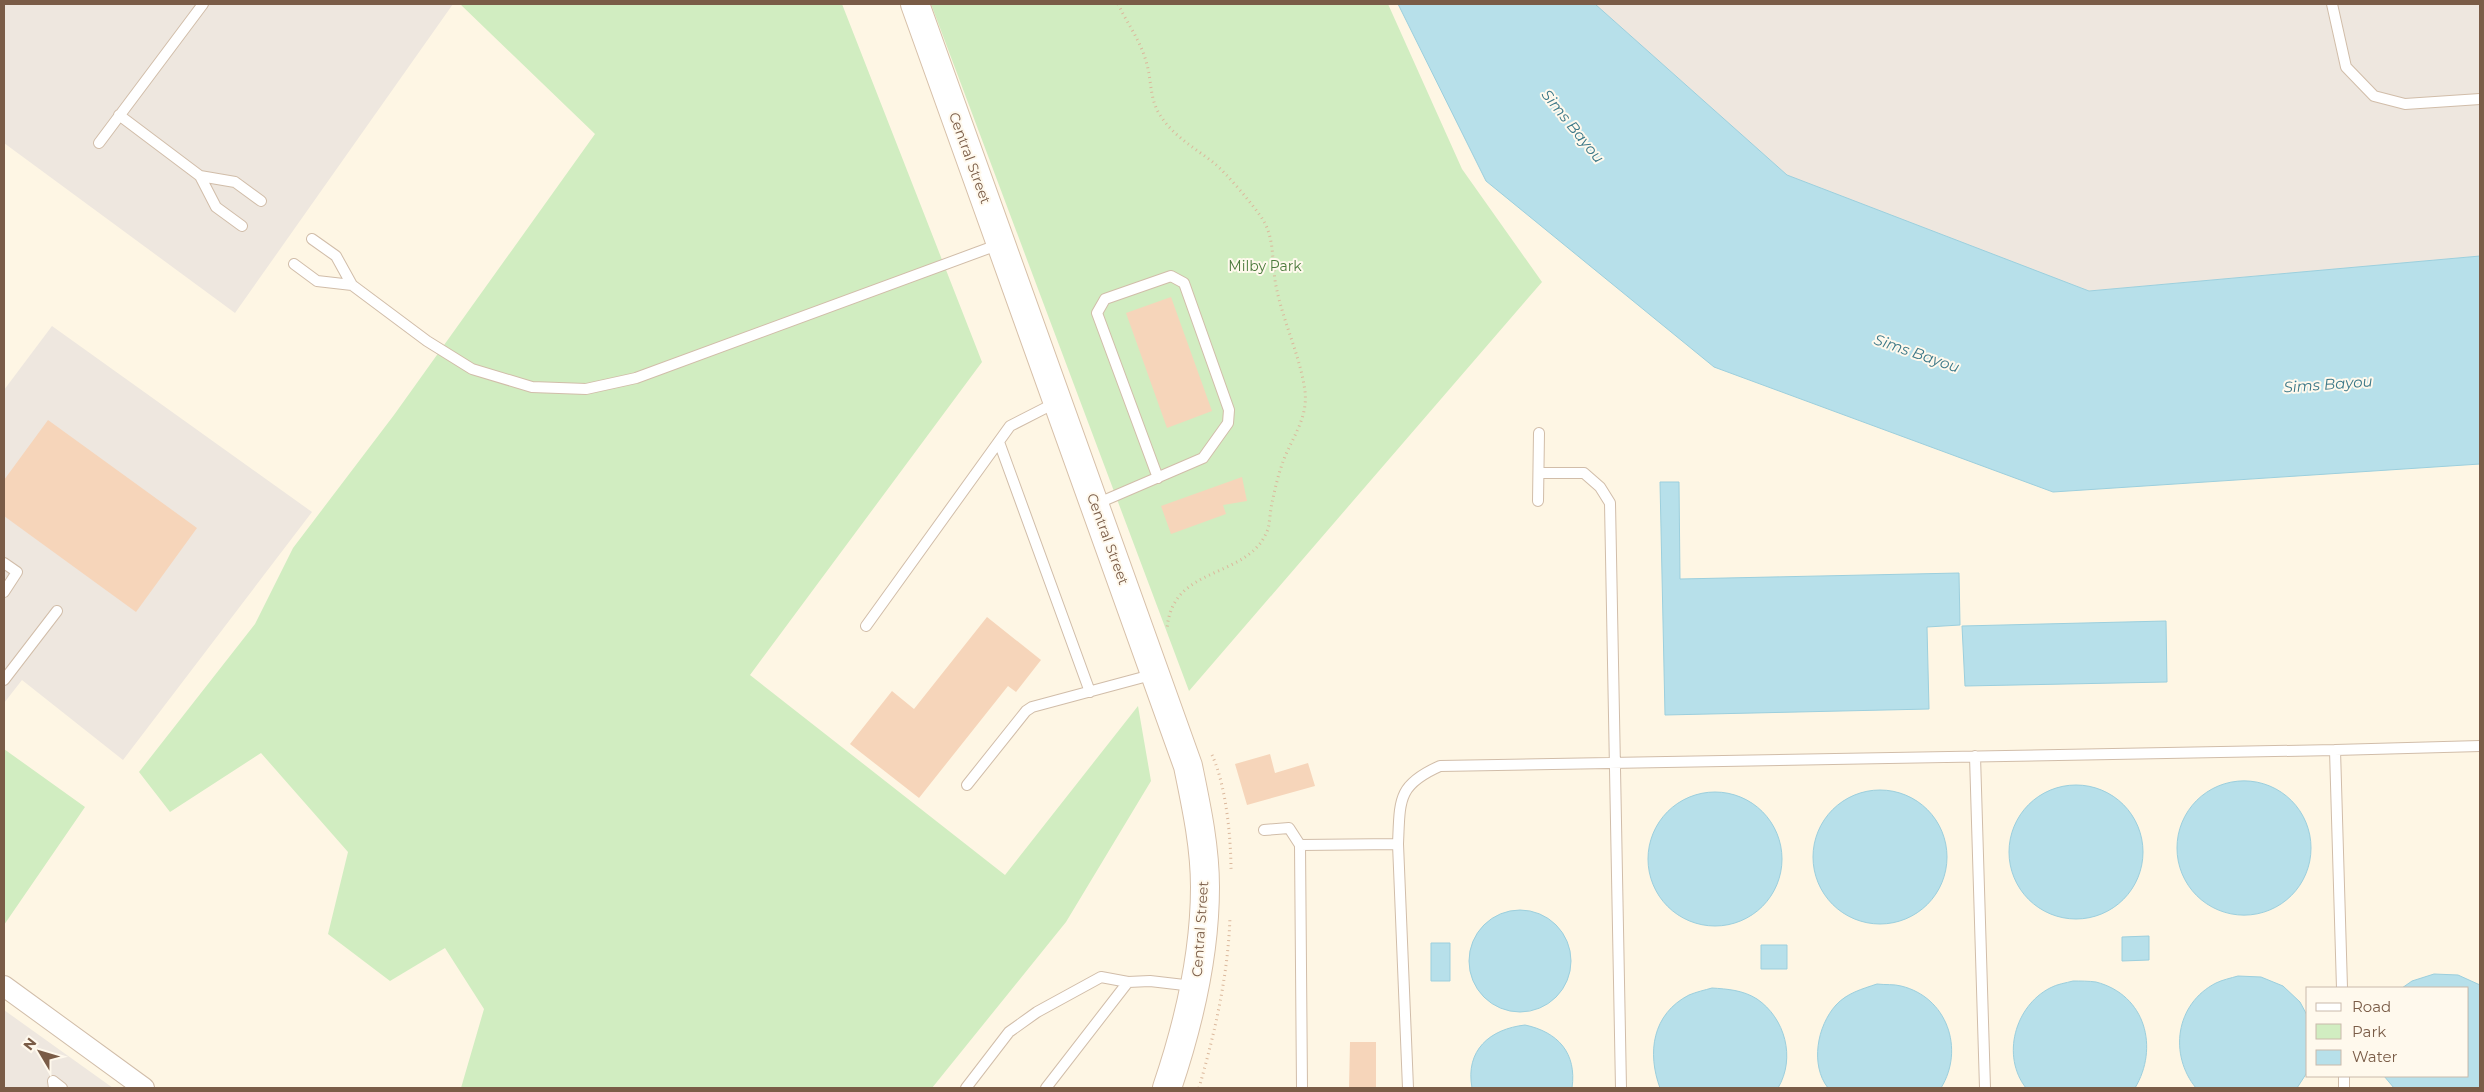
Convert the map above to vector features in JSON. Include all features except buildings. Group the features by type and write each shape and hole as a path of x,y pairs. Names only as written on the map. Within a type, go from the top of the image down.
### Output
{"street":[{"name":"Central Street","path":"915,4 1157,674 1188,766 1203,844 1205,887 1196,987 1181,1047 1167,1088"},
{"path":"4,986 144,1088"}],"lane":[{"path":"99,143 203,4"},
{"path":"2332,4 2346,68 2374,96 2405,104 2480,99"},
{"path":"120,115 200,176 216,207 242,226"},
{"path":"200,176 234,182 261,201"},
{"path":"312,238 336,256 352,286 427,341 472,369 532,387 586,389 636,378 1001,243"},
{"path":"294,264 317,281 352,286"},
{"path":"1096,504 1158,478 1203,458 1228,423 1229,410 1184,283 1171,276 1105,299 1097,313 1158,478"},
{"path":"866,626 1010,426 1059,401"},
{"path":"1538,501 1539,434"},
{"path":"999,442 1090,692"},
{"path":"1538,473 1584,473 1600,487 1610,503 1621,1088"},
{"path":"4,562 17,572 4,592"},
{"path":"4,680 57,611"},
{"path":"967,785 1026,711 1032,707 1157,674"},
{"path":"1408,1088 1398,844 1400,808 1406,788 1419,775 1440,766 2480,746"},
{"path":"2336,750 2342,987"},
{"path":"1974,756 1985,1088"},
{"path":"1264,830 1289,828 1300,845 1302,1088"},
{"path":"1300,845 1398,844"},
{"path":"966,1088 1009,1032 1037,1012 1100,977 1128,982 1150,981 1196,987"},
{"path":"1046,1088 1128,982"},
{"path":"54,1088 53,1081 62,1088"}],"path":[{"path":"1118,4 1142,49 1147,64 1152,99 1168,127 1222,170 1259,214 1267,227 1272,243 1276,286 1297,351 1305,394 1303,415 1298,434 1284,459 1272,502 1268,529 1259,543 1243,558 1198,579 1182,591 1171,609 1166,638"},
{"path":"1211,752 1224,802 1231,844 1231,878"},
{"path":"1199,1088 1221,1002 1229,948 1231,912"}],"shaded area":[{"path":"4,4 453,4 235,313 4,143"},
{"path":"1595,4 2480,4 2480,256 2089,291 1787,175"},
{"path":"52,326 312,512 123,760 22,680 4,703 4,390"},
{"path":"4,1010 113,1088 4,1088"}],"green space":[{"path":"460,4 842,4 982,362 750,675 1005,875 1138,706 1151,781 1066,922 932,1088 461,1088 484,1009 445,948 390,981 328,934 348,852 261,753 170,812 139,772 255,624 293,548 394,415 595,134"},
{"name":"Milby Park","path":"931,4 1388,4 1462,169 1542,282 1189,691"},
{"path":"4,749 85,807 4,925"}],"water":[{"name":"Sims Bayou","path":"1398,4 1595,4 1787,175 2089,291 2480,256 2480,464 2053,492 1714,367 1486,181"},
{"path":"1660,482 1679,482 1680,579 1959,573 1960,625 1927,627 1929,709 1665,715"},
{"path":"2166,621 2167,682 1965,686 1962,626"},
{"path":"2244,781 2270,786 2292,800 2306,822 2311,848 2306,874 2292,896 2270,910 2244,915 2218,910 2196,896 2182,874 2177,848 2182,822 2196,800 2218,786"},
{"path":"2076,785 2102,790 2124,804 2138,826 2143,852 2138,878 2124,900 2102,914 2076,919 2050,914 2028,900 2014,878 2009,852 2014,826 2028,804 2050,790"},
{"path":"1880,790 1906,795 1928,809 1942,831 1947,857 1942,883 1928,905 1906,919 1880,924 1854,919 1832,905 1818,883 1813,857 1818,831 1832,809 1854,795"},
{"path":"1715,792 1741,797 1763,811 1777,833 1782,859 1777,885 1763,907 1741,921 1715,926 1689,921 1667,907 1653,885 1648,859 1653,833 1667,811 1689,797"},
{"path":"1520,910 1540,914 1556,925 1567,941 1571,961 1567,981 1556,997 1540,1008 1520,1012 1500,1008 1484,997 1473,981 1469,961 1473,941 1484,925 1500,914"},
{"path":"2149,936 2149,960 2122,961 2122,937"},
{"path":"1431,943 1450,943 1450,981 1431,981"},
{"path":"1761,945 1787,945 1787,969 1761,969"},
{"path":"2434,974 2458,975 2480,985 2480,1088 2394,1088 2385,1077 2469,1077 2469,987 2403,987 2412,981"},
{"path":"2238,976 2261,977 2283,986 2300,1002 2306,1013 2306,1074 2297,1088 2196,1088 2187,1075 2182,1061 2180,1031 2192,1004 2202,992 2218,982"},
{"path":"2073,981 2096,982 2113,989 2127,998 2137,1011 2143,1025 2146,1040 2146,1056 2135,1088 2026,1088 2018,1075 2013,1047 2020,1019 2038,996 2053,987"},
{"path":"1877,984 1898,985 1917,992 1930,1001 1940,1013 1947,1026 1951,1041 1948,1073 1941,1088 1828,1088 1822,1079 1819,1068 1818,1046 1820,1034 1829,1014 1845,997"},
{"path":"1712,988 1735,990 1752,996 1767,1007 1775,1017 1785,1039 1787,1052 1783,1076 1778,1088 1660,1088 1656,1075 1654,1048 1660,1024 1677,1003 1689,995"},
{"path":"1525,1025 1547,1033 1563,1046 1571,1064 1572,1088 1472,1088 1472,1063 1476,1052 1491,1037 1501,1031"}]}
